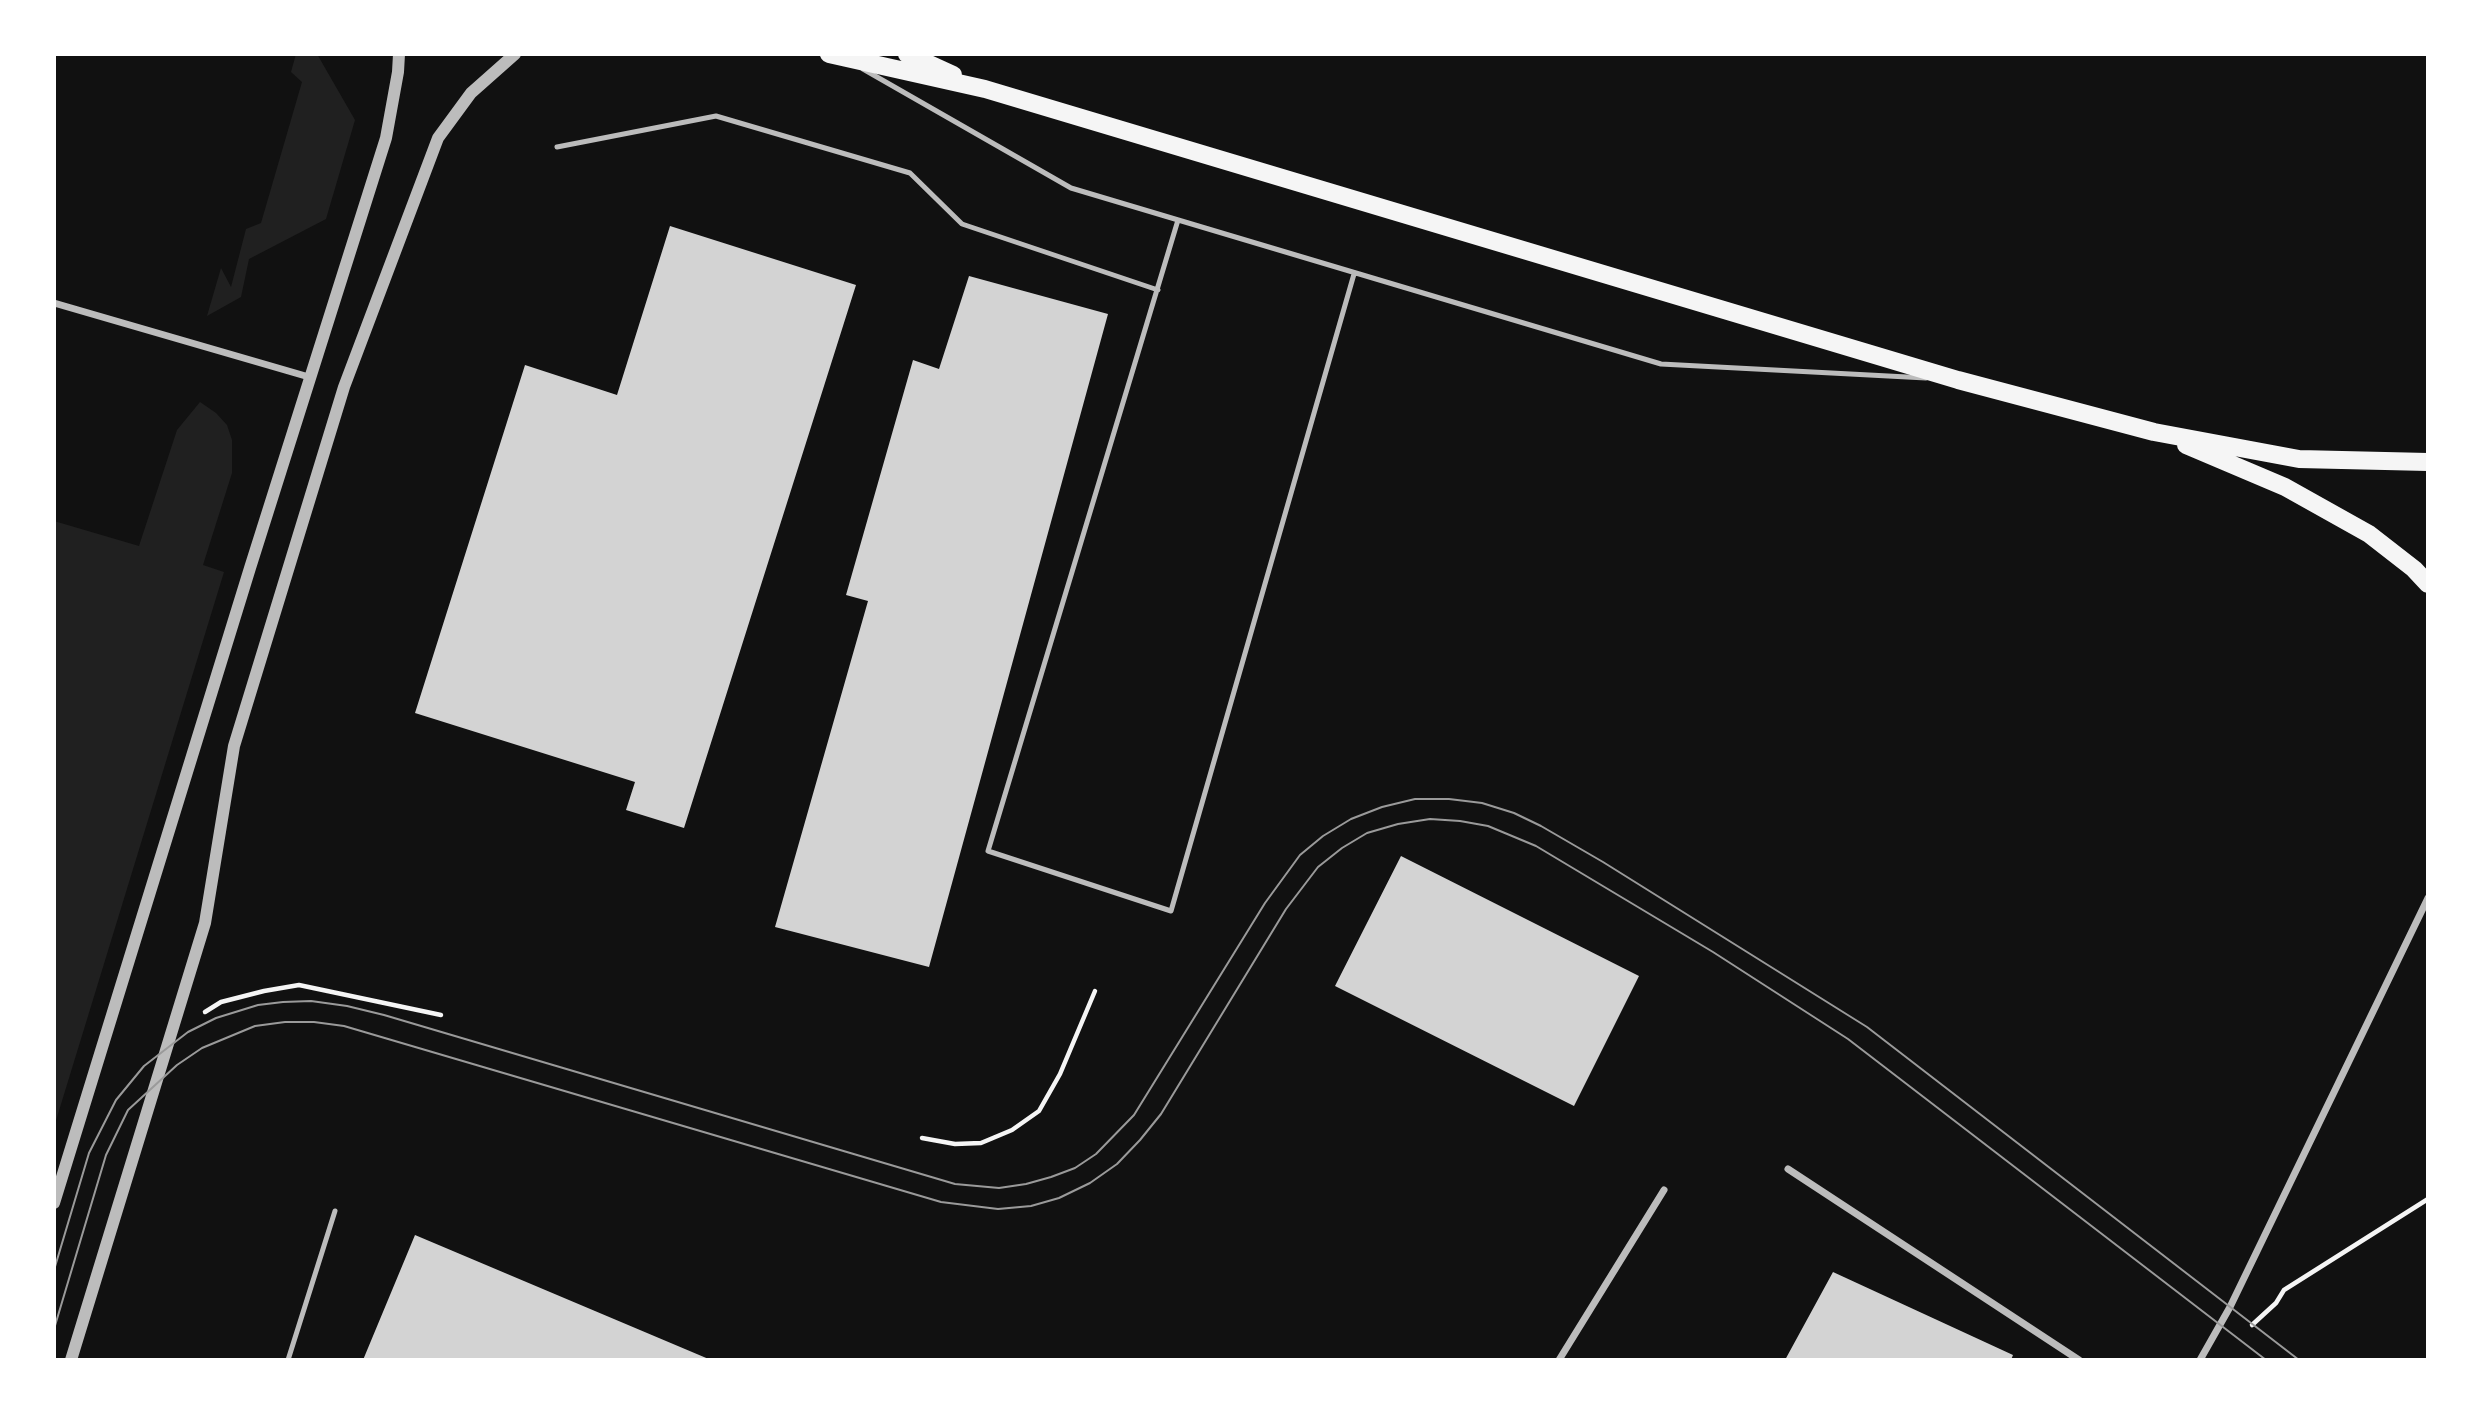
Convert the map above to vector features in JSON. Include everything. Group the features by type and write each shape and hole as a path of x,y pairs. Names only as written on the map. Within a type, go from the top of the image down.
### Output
{"main road":[{"path":"829,54 985,89 1958,380 2154,432 2299,459 2428,462"},
{"path":"907,54 985,89"},
{"path":"2154,432 2284,486 2333,513 2369,534 2414,569 2428,584"}],"street":[{"path":"54,1203 309,377 386,138 399,54"},
{"path":"71,1360 205,923 234,746 344,387 438,138 471,93 515,54"},
{"path":"54,303 309,377"},
{"path":"2200,1360 2230,1307 2428,898"},
{"path":"1787,1169 2079,1360"},
{"path":"1559,1360 1664,1190"}],"lane":[{"path":"849,60 1071,188 1661,364 1958,380"},
{"path":"557,147 716,116 910,173 962,224 1158,290"},
{"path":"1178,220 988,851 1171,911 1354,274"},
{"path":"288,1360 335,1211"}],"path":[{"path":"172,1032 221,1002 299,985 441,1015"},
{"path":"922,1138 955,1144 981,1143 1012,1130 1038,1111 1060,1074 1095,991"},
{"path":"2252,1325 2276,1303 2284,1290 2428,1199"}],"shaded area":[{"path":"296,54 317,54 355,120 326,219 249,259 241,297 207,316 221,268 231,287 246,229 261,223 302,82 291,72"},
{"path":"200,402 227,425 232,440 232,473 203,565 224,572 54,1127 54,521 139,546 177,430"}],"building":[{"path":"670,226 856,285 684,828 626,810 635,782 415,713 525,365 617,395"},
{"path":"969,276 1108,314 929,967 775,927 868,601 846,595 913,360 939,369"},
{"path":"1401,856 1639,976 1574,1106 1335,986"},
{"path":"415,1235 711,1360 363,1360"},
{"path":"1833,1272 2013,1355 2011,1360 1785,1360"}],"tram line":[{"path":"54,1270 89,1153 116,1100 144,1066 188,1032 216,1018 258,1005 283,1002 311,1001 384,1015 955,1184 999,1188 1051,1177 1075,1168 1096,1154 1134,1115 1265,903 1300,855 1323,836 1351,819 1382,807 1415,799 1449,799 1482,803 1514,813 1541,826 1867,1027 2299,1360"},
{"path":"54,1329 106,1155 128,1110 177,1065 202,1048 255,1026 285,1022 344,1026 941,1202 998,1209 1031,1206 1059,1198 1090,1183 1117,1164 1161,1114 1286,909 1318,867 1367,833 1430,819 1488,826 1536,846 1713,952 1848,1039 2266,1360"}]}
